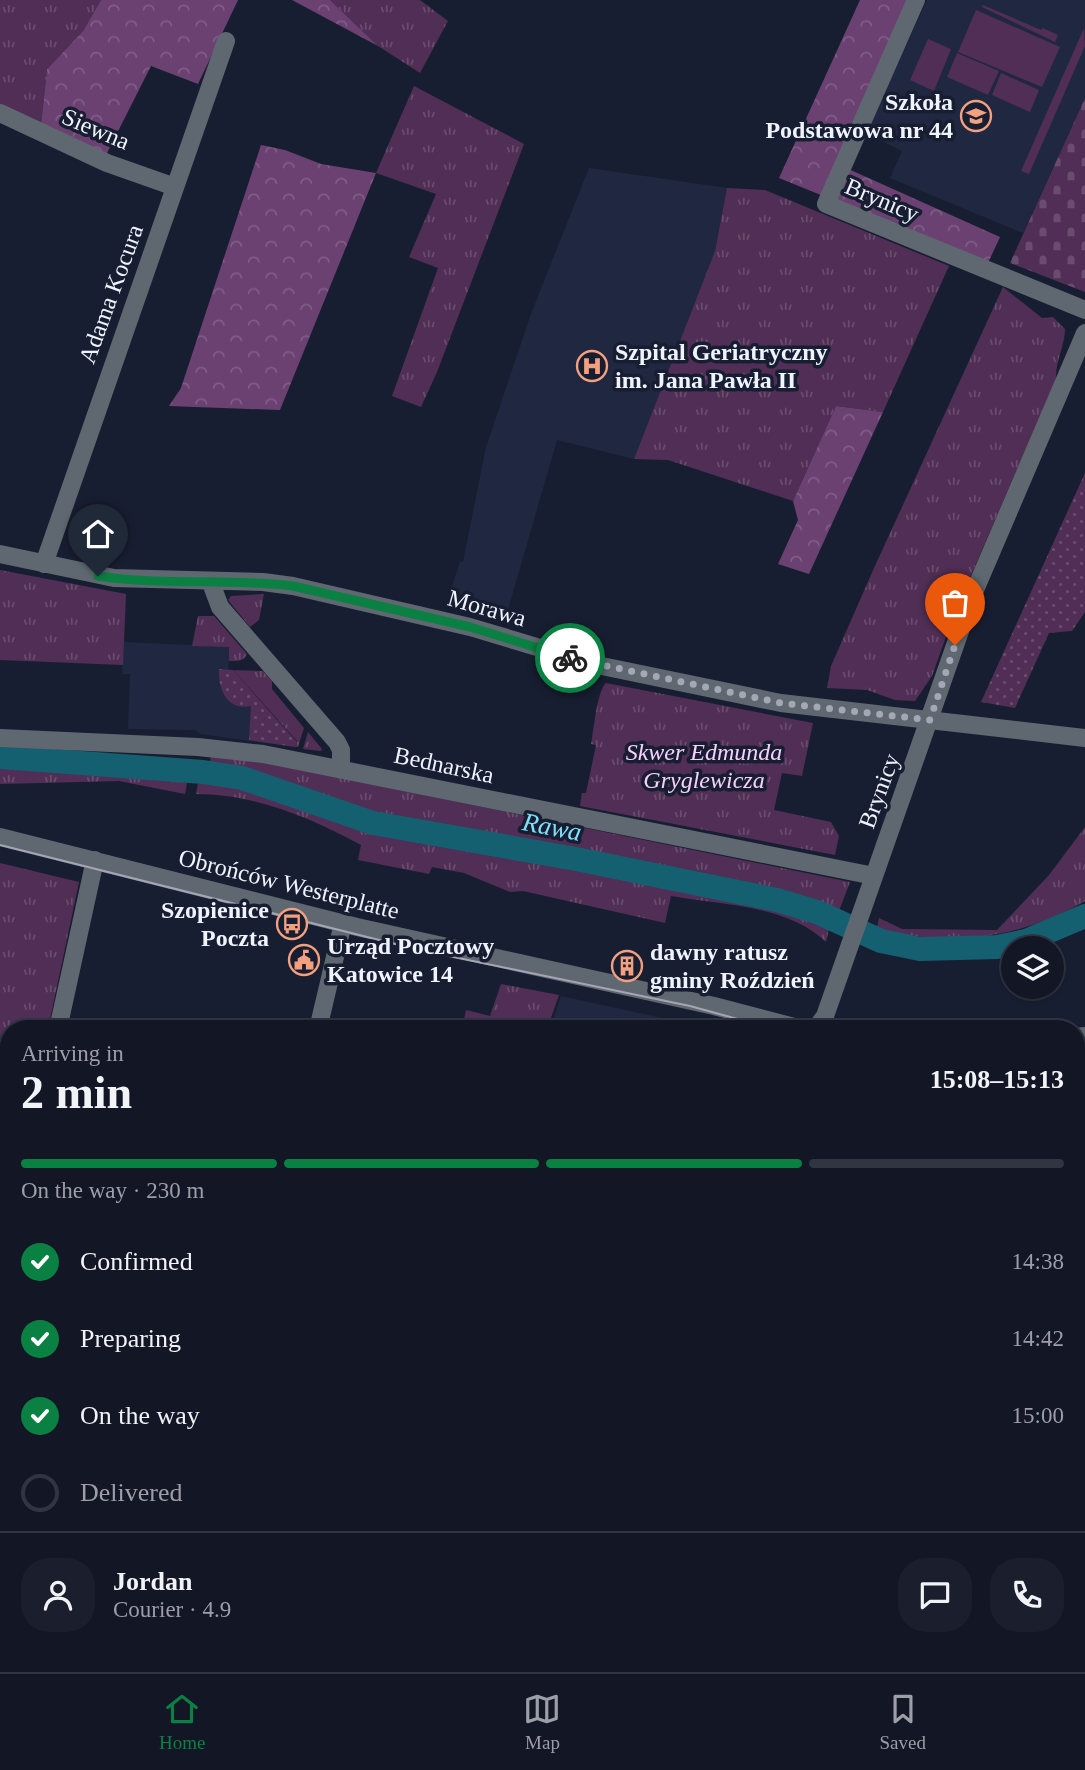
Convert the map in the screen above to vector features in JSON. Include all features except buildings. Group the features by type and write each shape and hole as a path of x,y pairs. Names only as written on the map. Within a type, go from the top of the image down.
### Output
{"street":[{"name":"Brynicy","path":"916,0 826,204 1085,310"},
{"name":"Adama Kocura","path":"44,564 226,41"},
{"name":"Siewna","path":"0,113 107,163 174,187"},
{"name":"Brynicy","path":"823,1020 977,586 1085,333"},
{"name":"Morawa","path":"0,554 114,578 211,583 263,582 293,586 470,627 569,658 640,675 810,708 1085,738"},
{"path":"211,583 220,607 337,742 341,750 341,769"},
{"name":"Bednarska","path":"0,738 230,750 341,769 874,876"},
{"name":"Obrońców Westerplatte","path":"0,837 343,923 772,1020"},
{"path":"60,1020 95,860"},
{"path":"320,1020 343,923"}],"shaded area":[{"name":"Szkoła Podstawowa nr 44","path":"927,0 1085,0 1085,98 1023,233 890,178 902,151 866,133"},
{"name":"Szpital Geriatryczny im. Jana Pawła II","path":"589,168 727,188 715,251 634,459 557,440 505,620 446,605 460,562 463,562 486,447 531,314"},
{"path":"124,642 230,647 228,670 295,747 200,734 195,730 128,729 130,674 122,674"},
{"path":"561,996 671,1020 553,1020"}],"green space":[{"path":"0,0 101,0 83,31 47,69 41,125 0,108"},
{"path":"101,0 238,0 198,84 151,66 106,155 41,125 47,69 83,31"},
{"path":"292,0 330,0 378,46"},
{"path":"330,0 420,0 448,21 420,73 378,46"},
{"path":"860,0 908,0 835,163 1000,237 988,263 779,178"},
{"path":"983,5 1058,35 1055,42 982,7"},
{"path":"976,10 1060,47 1042,87 958,52"},
{"path":"1084,28 1085,46 1029,174 1021,171"},
{"path":"928,39 951,49 934,91 910,80"},
{"path":"957,53 999,71 988,95 947,77"},
{"path":"1001,73 1039,90 1030,112 992,95"},
{"path":"414,86 524,144 437,372 421,407 392,396 438,268 409,257 436,194 376,173"},
{"path":"1085,98 1085,292 1010,263"},
{"path":"261,145 285,150 321,164 376,173 280,410 169,406 181,388"},
{"path":"727,188 765,190 949,266 883,412 836,406 793,501 668,460 634,459 715,251"},
{"path":"1003,287 1042,318 1053,317 1065,329 1063,341 1056,379 953,617 932,676 915,701 895,700 867,690 827,688 831,666 874,568"},
{"path":"836,406 883,412 809,574 778,564 798,520 793,501"},
{"path":"1085,473 1085,612 1072,631 1049,633 1015,708 981,702"},
{"path":"0,570 126,594 123,665 0,660"},
{"path":"264,594 259,620 250,627 228,600 231,596"},
{"path":"198,616 214,616 247,654 245,657 229,661 229,647 192,646"},
{"path":"219,669 233,670 297,742 295,747 249,740 251,706 243,707 230,702 222,691"},
{"path":"233,670 263,671 272,681 272,689 304,728 298,747 295,747 297,741"},
{"name":"Skwer Edmunda Gryglewicza","path":"606,683 813,723 802,776 782,773 774,810 831,822 839,836 835,855 580,806 582,793 586,793 596,745 591,744 598,702"},
{"path":"308,732 322,749 321,751 303,749"},
{"path":"211,755 257,761 850,882 839,911 811,898 745,884 469,829 373,814 249,771 210,763"},
{"path":"0,764 188,778 185,794 119,781 0,784"},
{"path":"199,778 236,782 359,827 558,863 779,908 803,915 829,929 826,942 793,920 753,908 671,896 665,923 523,891 510,892 464,873 432,867 429,874 358,860 361,845 322,825 260,803 196,794"},
{"path":"1085,827 1085,901 1061,914 1036,924 984,936 931,938 877,928 879,918 902,929 997,930 1049,875"},
{"path":"0,863 79,882 50,1020 0,1020"},
{"path":"501,984 559,995 550,1020 464,1020 466,1010 490,1016"}],"waterway":[{"name":"Rawa","path":"0,757 203,772 242,778 373,823 576,859 777,900 817,912 881,941 920,949 997,947 1026,941 1085,916"}],"tram line":[{"path":"0,845 415,949 690,1006 741,1020"}],"way so far":[{"path":"570,658 781,703 930,720 955,645"}],"place":[{"name":"Szkoła Podstawowa nr 44","path":"976,116"},
{"name":"Szpital Geriatryczny im. Jana Pawła II","path":"592,366"},
{"name":"Szopienice Poczta","path":"292,924"},
{"name":"Urząd Pocztowy Katowice 14","path":"304,960"},
{"name":"dawny ratusz gminy Roździeń","path":"627,966"}],"route":[{"path":"98,576 172,582 263,582 293,586 470,627 570,658"}]}
